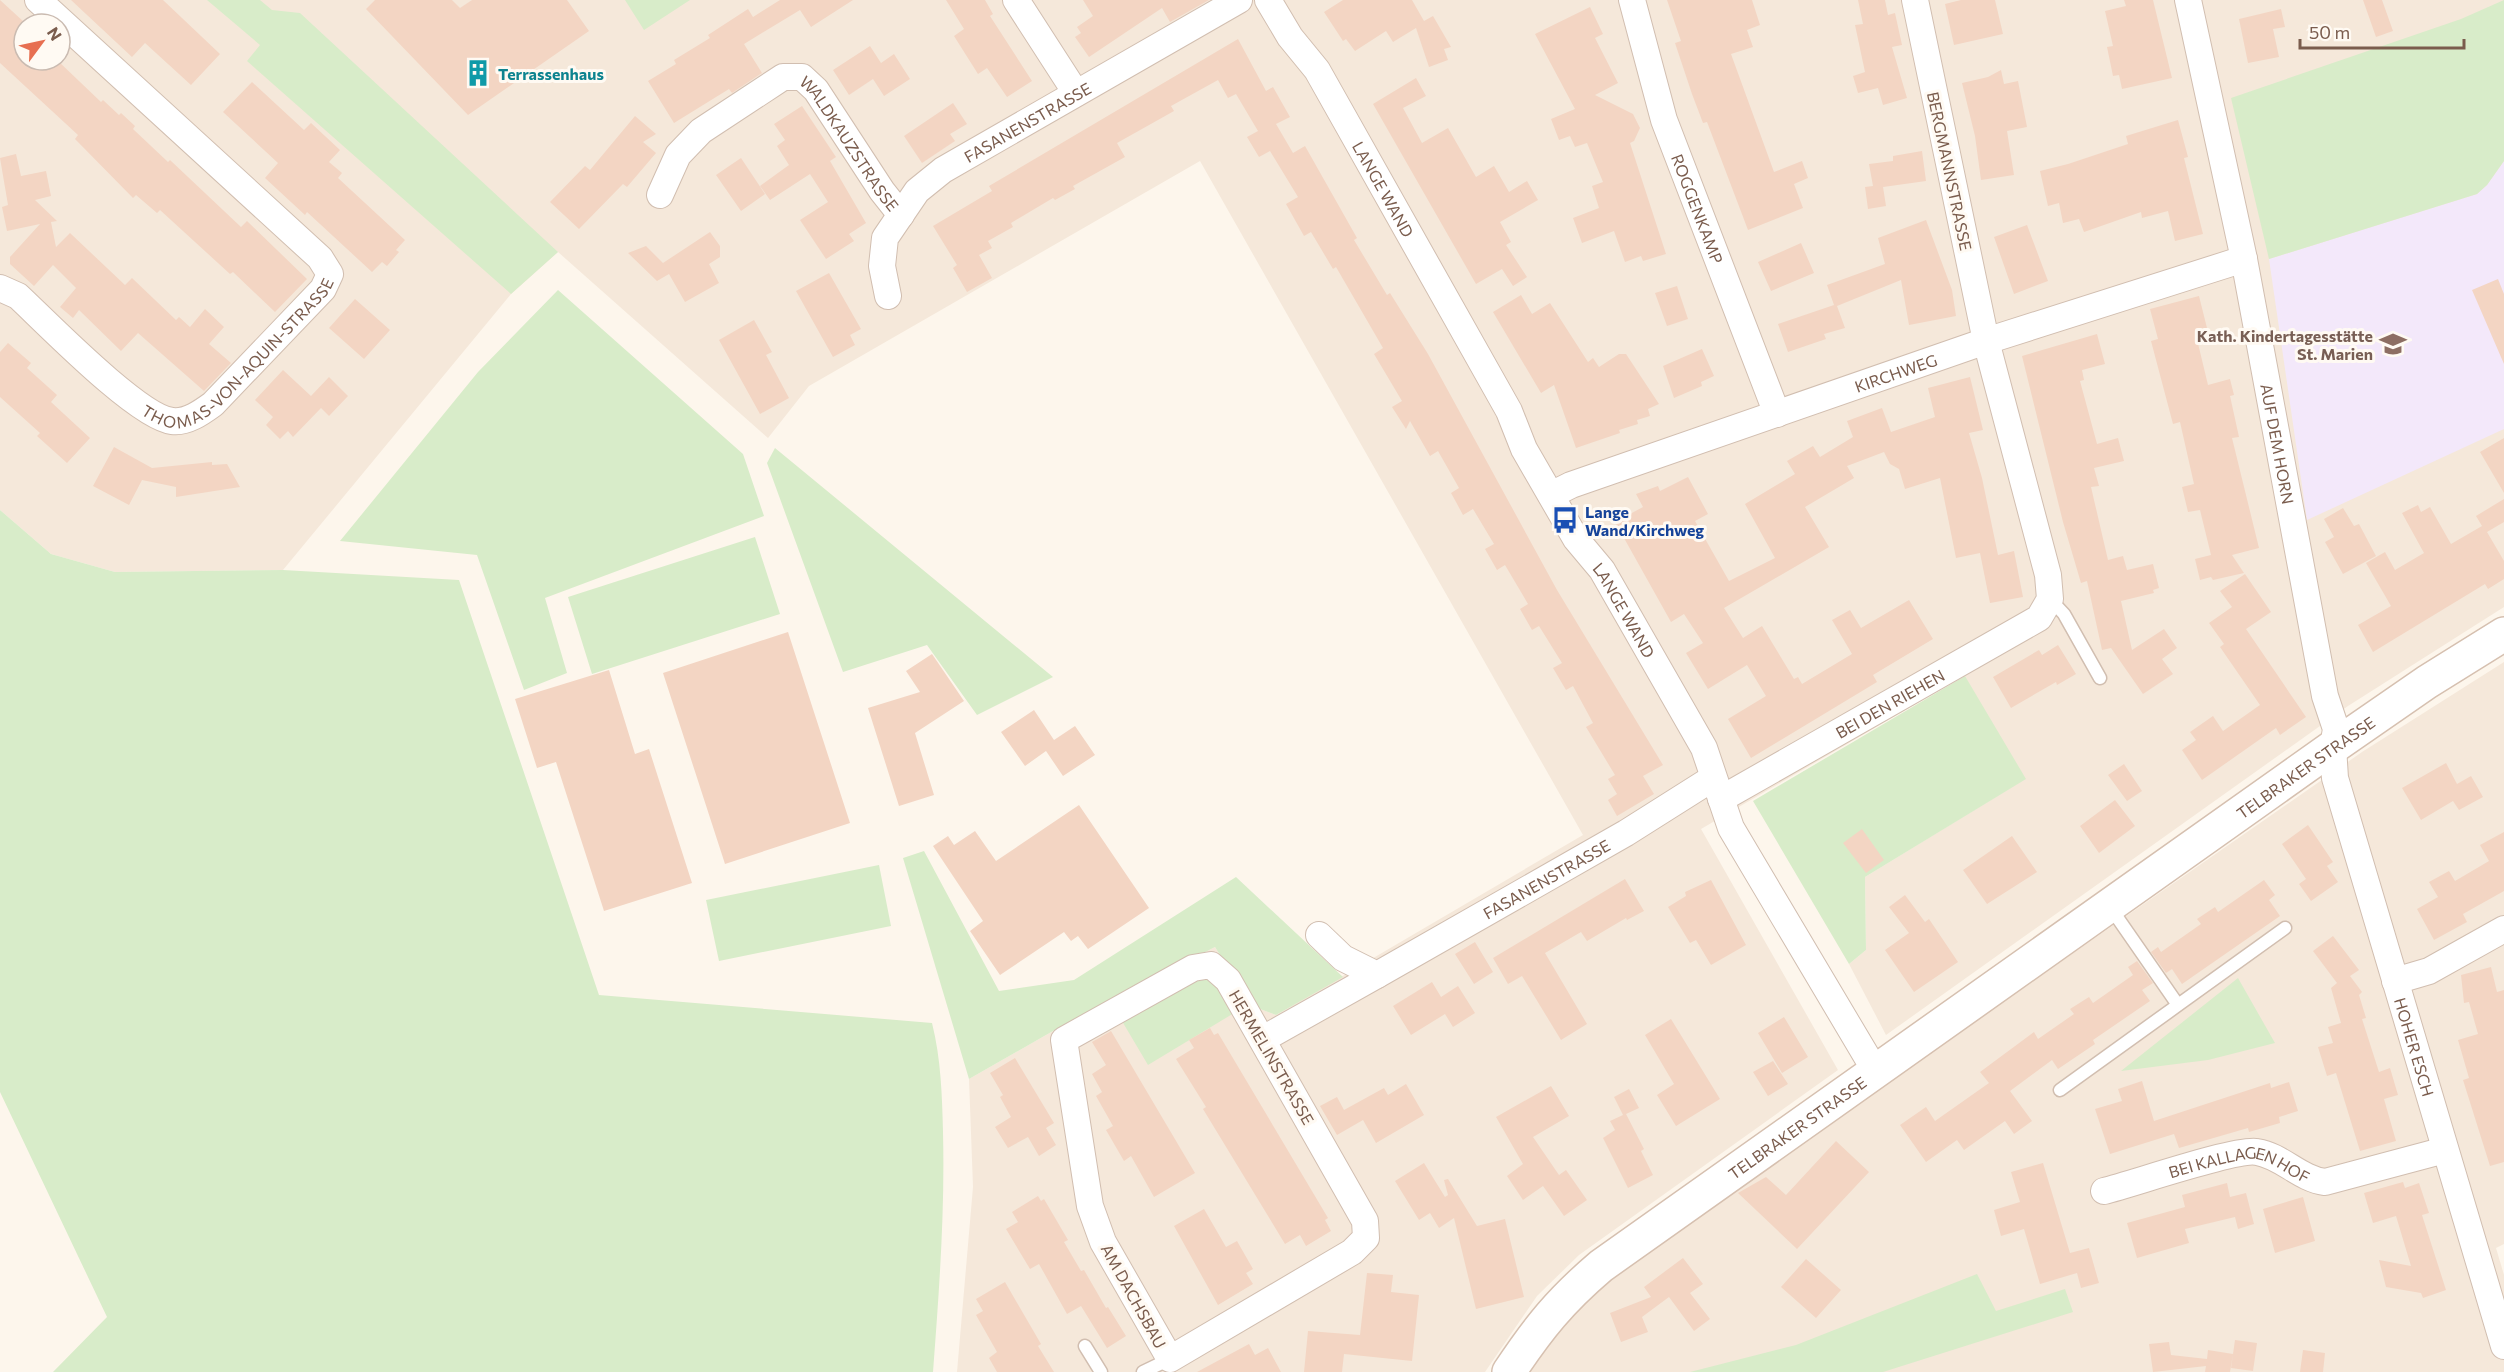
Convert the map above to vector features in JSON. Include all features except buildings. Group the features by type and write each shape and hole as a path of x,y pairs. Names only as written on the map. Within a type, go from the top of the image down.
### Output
{"street":[{"name":"THOMAS-VON-AQUIN-STRASSE","path":"0,288 18,296 143,410 174,421 196,416 213,404 323,289 330,274 320,258 38,0"},
{"path":"1016,0 1076,93"},
{"name":"FASANENSTRASSE","path":"888,296 882,266 885,238 917,190 943,170 1239,0"},
{"name":"LANGE WAND","path":"1268,0 1290,37 1317,70 1509,411 1524,449 1576,539 1602,570 1704,748 1731,828 1876,1072"},
{"name":"ROGGENKAMP","path":"1632,0 1664,120 1777,414"},
{"name":"BERGMANNSTRASSE","path":"1915,0 1986,341"},
{"name":"AUF DEM HORN","path":"2188,0 2244,259 2325,696 2336,729 2333,747"},
{"name":"WALDKAUZSTRASSE","path":"660,195 678,155 701,131 783,77 802,77 816,90 882,191 901,215"},
{"name":"KIRCHWEG","path":"1551,495 1571,485 1986,341 2244,259"},
{"path":"1986,341 2048,575 2050,599"},
{"name":"BEI DEN RIEHEN","path":"1717,788 2039,618 2050,599"},
{"name":"TELBRAKER STRASSE","path":"1509,1372 1542,1323 1570,1293 1601,1266 2333,747 2427,682 2504,634"},
{"name":"HOHER ESCH","path":"2333,747 2335,778 2504,1346"},
{"name":"FASANENSTRASSE","path":"1263,1039 1626,833 1717,788"},
{"path":"2395,981 2429,972 2504,929"},
{"path":"1319,935 1343,958 1377,975"},
{"name":"HERMELINSTRASSE","path":"1064,1040 1192,968 1211,965 1228,980 1263,1039 1365,1221 1366,1238"},
{"name":"AM DACHSBAU","path":"1064,1040 1090,1206 1103,1242 1170,1359 1352,1252 1366,1238"},
{"name":"BEI KALLAGEN HOF","path":"2104,1191 2234,1155 2257,1152 2314,1180 2325,1182 2445,1150"}],"lane":[{"path":"2050,599 2064,614 2100,678"},
{"path":"2109,906 2178,1005"},
{"path":"2060,1090 2285,928"},
{"path":"1085,1346 1101,1372"},
{"path":"1143,1372 1170,1359"}],"shaded area":[{"path":"0,0 2504,0 2504,607 2348,706 1886,1035 1849,964 1866,950 1865,877 2025,779 1964,676 1701,829 1838,1070 1579,1255 1537,1296 1485,1372 957,1372 973,1187 969,1079 1060,1027 1215,947 1252,1006 1276,1015 1583,835 1200,161 809,386 768,438 558,252 511,294 283,570 115,572 51,554 0,510"},
{"name":"Kath. Kindertagesstätte St. Marien","path":"2504,161 2504,429 2307,520 2269,259 2477,194 2487,185"},
{"path":"2504,662 2504,1244 2496,1248 2504,1275 2504,1372 1524,1372 1577,1306 1647,1250 2362,752"}],"green space":[{"path":"207,0 260,0 272,10 300,13 558,252 511,294 247,61 260,45"},
{"path":"625,0 690,0 644,30"},
{"path":"2504,0 2504,161 2487,185 2477,194 2269,259 2231,98 2461,19"},
{"path":"558,290 743,454 764,516 545,598 567,673 524,690 477,555 340,541 478,372"},
{"path":"775,448 1053,677 977,715 927,645 843,672 767,463"},
{"path":"0,510 51,554 115,572 283,570 459,580 599,995 932,1023 941,1077 943,1118 941,1252 933,1372 53,1372 107,1317 0,1092"},
{"path":"755,537 780,614 592,674 568,597"},
{"path":"1965,676 2026,779 1865,877 1866,950 1849,964 1753,801"},
{"path":"924,851 999,991 1074,980 1236,877 1343,977 1276,1015 1252,1006 1215,947 1060,1027 969,1079 903,858"},
{"path":"879,865 891,926 719,961 706,900"},
{"path":"1211,965 1244,1007 1148,1065 1116,1011"},
{"path":"2238,978 2275,1043 2208,1060 2121,1071"},
{"path":"1977,1274 1996,1311 2065,1289 2073,1312 1883,1372 1690,1372 1796,1345"}],"place":[{"name":"Terrassenhaus","path":"478,73"},
{"name":"Kath. Kindertagesstätte St. Marien","path":"2393,344"},
{"name":"Lange Wand/Kirchweg","path":"1565,520"}]}
